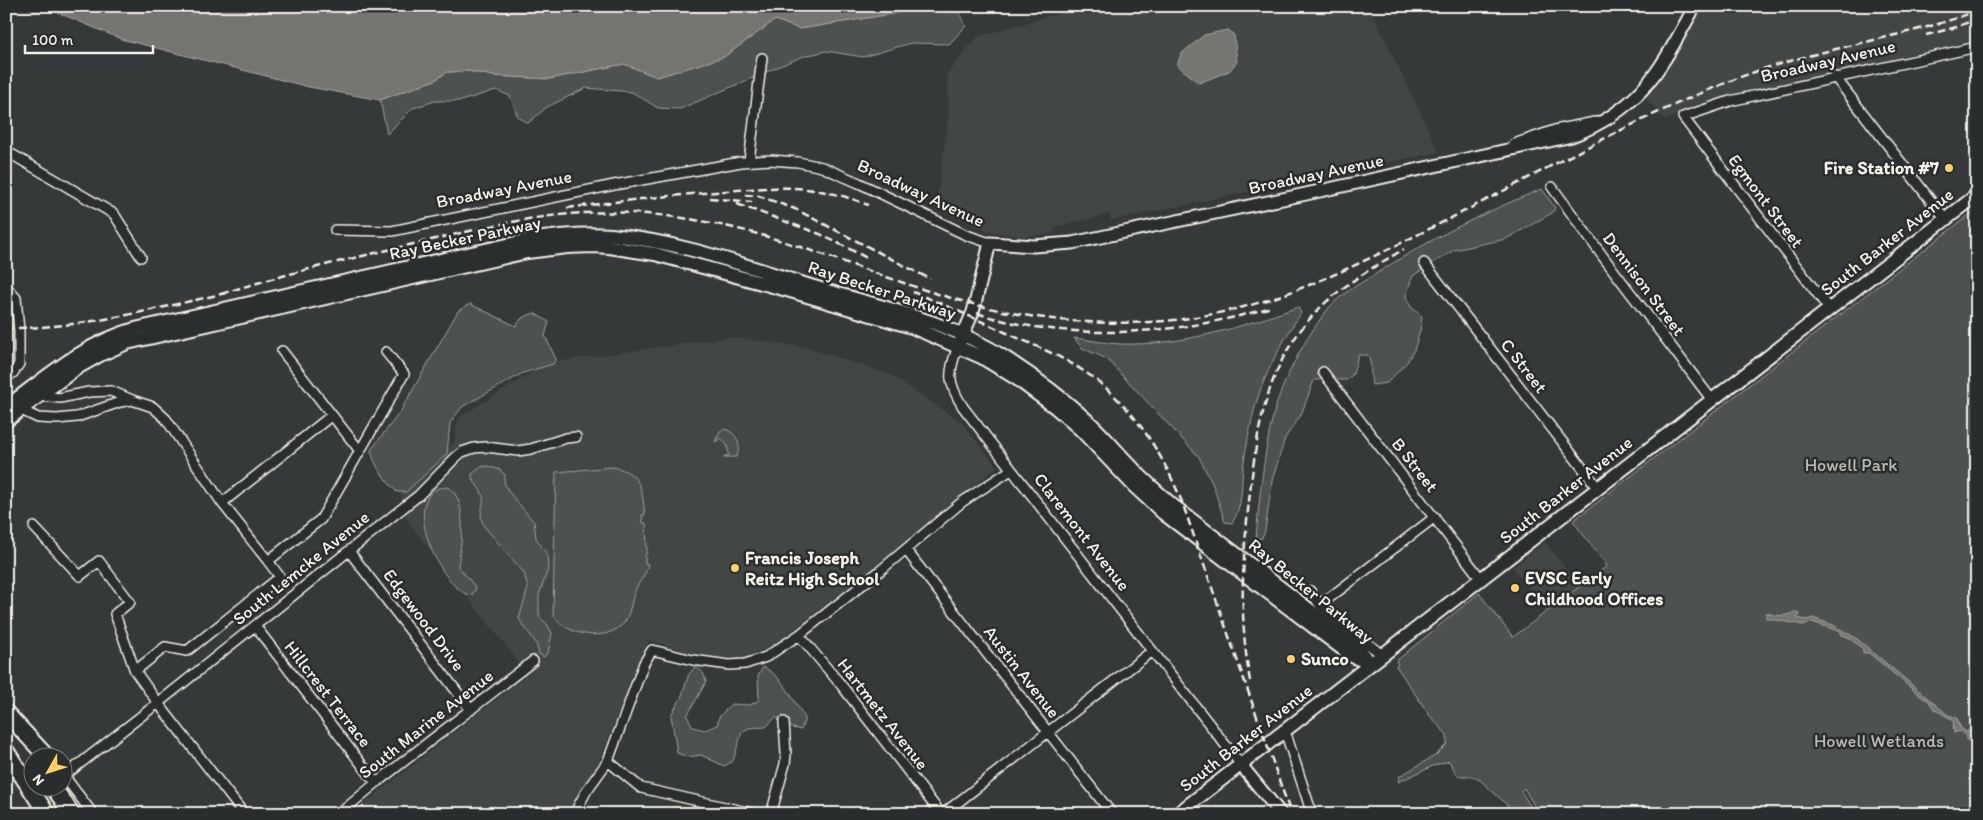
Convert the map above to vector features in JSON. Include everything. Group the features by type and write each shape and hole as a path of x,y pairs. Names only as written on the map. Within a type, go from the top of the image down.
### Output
{"highway":[{"path":"6,714 28,748"},
{"path":"6,714 38,748"},
{"path":"6,751 36,806 46,814"},
{"path":"67,798 72,814"}],"main road":[{"name":"South Barker Avenue","path":"1178,814 1977,195"},
{"name":"Ray Becker Parkway","path":"6,407 80,352 123,332 525,241 566,236 610,235 658,242 686,249 916,316 960,340"},
{"name":"Ray Becker Parkway","path":"6,422 86,362 127,343 527,252 567,247 609,247 655,254 960,340 1006,358 1063,399 1089,422 1136,472 1171,504 1358,647 1372,664"}],"street":[{"name":"Broadway Avenue","path":"335,230 392,231 614,185 749,161 781,160 822,167 966,235 990,243 1034,246 1072,243 1566,138 1605,120 1639,95 1654,78 1695,6"},
{"name":"Broadway Avenue","path":"1689,114 1730,101 1977,47"},
{"path":"749,161 762,58"},
{"path":"1835,77 1945,219"},
{"name":"Egmont Street","path":"1689,114 1683,117 1690,127 1829,309"},
{"path":"6,151 114,214 141,257"},
{"name":"Dennison Street","path":"1552,187 1712,400"},
{"name":"Claremont Avenue","path":"990,243 973,312 960,340 950,375 954,393 1011,470 1240,765 1281,814"},
{"name":"C Street","path":"1424,263 1598,488"},
{"path":"6,287 16,298 19,354 18,364 13,373 6,377"},
{"path":"282,351 360,451"},
{"path":"268,561 321,519 404,374 386,352"},
{"name":"B Street","path":"1322,372 1481,579"},
{"path":"40,396 60,398 89,392 111,391 153,407 166,419 222,503 280,577 187,651 165,646 135,671"},
{"path":"21,410 38,418 67,418 77,417 132,400"},
{"path":"222,503 332,415"},
{"name":"South Lemcke Avenue","path":"72,770 419,495 462,452 486,447 509,450 531,449 576,436"},
{"path":"574,814 587,790 608,761 644,663 652,650 729,665 744,664 766,657 799,635 906,550 962,502 1011,470"},
{"path":"1320,605 1434,517"},
{"path":"34,527 80,576 99,561 130,602 116,614 135,671 244,814"},
{"name":"Austin Avenue","path":"906,550 1112,814"},
{"name":"Edgewood Drive","path":"350,551 471,710"},
{"path":"1310,591 1320,605 1382,655"},
{"name":"Hillcrest Terrace","path":"255,626 376,783"},
{"name":"Hartmetz Avenue","path":"799,635 842,686 942,814"},
{"path":"942,814 1152,651"},
{"name":"South Marine Avenue","path":"339,814 533,661"},
{"path":"771,814 785,764 784,722"},
{"path":"1285,730 1312,814"},
{"path":"608,761 641,788 756,814"},
{"path":"72,792 93,814"}],"shaded area":[{"path":"25,6 940,6 800,29 775,20 724,57 657,77 624,64 549,79 493,76 468,71 447,72 435,80 380,100 309,87 121,39 47,8 35,12"},
{"path":"1084,6 1369,6 1439,152 1111,220 1109,214 1054,227 1055,233 1022,237 990,231 936,209 949,112 947,74 977,37"},
{"path":"1702,6 1977,6 1977,41 1727,98 1665,120 1644,96 1673,58"},
{"path":"1228,30 1234,35 1237,62 1229,71 1199,83 1177,65 1181,54 1204,35"},
{"path":"731,337 808,348 889,374 961,422 997,467 897,550 773,646 739,659 691,653 648,640 599,761 566,814 351,814 528,674 406,519 400,492 454,443 458,418 547,363"},
{"path":"1545,542 1580,587 1547,611 1513,568"},
{"path":"1798,612 1800,615 1797,618 1806,620 1813,618 1833,625 1856,638 1948,715 1957,718 1960,727 1966,732 1971,729 1968,733 1977,742 1977,746 1967,740 1966,735 1960,731 1954,733 1953,720 1934,709 1927,699 1924,699 1869,653 1863,653 1863,649 1848,637 1842,635 1842,633 1812,622 1803,625 1766,618 1766,613 1781,616"}],"green space":[{"path":"940,6 955,6 966,26 949,44 911,43 863,57 826,51 801,57 680,109 658,108 632,92 586,88 547,107 528,123 518,117 510,96 496,90 461,101 435,101 413,108 387,134 380,100 435,80 447,72 468,71 493,76 549,79 624,64 657,77 724,57 775,20 800,29"},
{"path":"1542,189 1555,208 1552,213 1506,239 1454,250 1414,275 1406,297 1411,307 1422,316 1420,331 1414,350 1407,362 1387,383 1372,385 1368,355 1358,355 1353,374 1347,380 1314,380 1301,415 1285,438 1272,481 1265,531 1262,538 1256,539 1267,443 1278,399 1296,358 1328,309 1350,290 1414,250 1477,217"},
{"path":"1977,209 1977,814 1539,814 1524,788 1521,791 1535,814 1517,814 1480,780 1471,776 1458,776 1449,761 1398,782 1400,776 1436,755 1447,744 1447,735 1430,716 1396,666 1398,664 1396,661 1479,593 1513,637 1607,566 1573,521"},
{"path":"470,304 516,326 522,318 534,313 549,322 545,336 556,359 553,364 523,373 462,407 450,423 447,454 406,492 397,492 381,473 371,450 400,412 458,311"},
{"path":"1298,307 1301,313 1274,358 1263,382 1253,414 1243,468 1238,510 1232,523 1225,522 1213,485 1199,457 1107,359 1082,348 1074,338 1120,344 1166,342 1233,328"},
{"path":"725,429 738,440 739,449 736,457 723,457 729,455 727,445 721,438 715,442 720,431"},
{"path":"488,466 500,470 505,475 504,482 508,491 534,522 536,538 547,554 548,569 539,595 539,613 540,618 547,624 552,633 548,652 544,657 539,654 536,643 519,619 528,588 524,573 484,526 481,513 482,494 472,479 472,474 481,467"},
{"path":"613,467 630,474 639,484 645,515 642,515 643,523 646,523 647,553 645,554 645,563 648,564 644,575 636,587 629,614 624,623 607,633 597,635 586,634 567,628 553,614 556,472"},
{"path":"448,487 455,493 459,502 462,535 458,566 476,588 472,595 461,591 450,581 431,548 425,530 423,512 427,498 438,488"},
{"path":"695,667 703,673 706,682 687,716 693,727 705,730 717,725 719,717 731,704 750,705 759,700 758,676 763,667 782,682 792,696 805,718 801,730 792,728 783,718 775,718 766,727 749,728 742,732 733,761 724,766 701,755 688,757 677,753 671,715 681,698 689,674"}],"railway":[{"path":"221,294 315,268 504,223 558,215 602,212 667,216 746,231 950,298 1005,312 1046,318 1109,323 1150,322 1188,318 1223,312 1257,303 1323,279 1421,233 1650,116 1745,75 1817,54 1924,28 1977,10"},
{"path":"1926,35 1977,19"},
{"path":"567,208 767,188 806,189 825,192 868,205"},
{"path":"745,195 759,196 795,209 930,279"},
{"path":"710,198 752,202"},
{"path":"737,204 820,234 867,258"},
{"path":"1250,681 1243,613 1245,548 1255,455 1270,388 1289,347 1303,327 1325,303 1350,283 1404,249"},
{"path":"913,292 1036,346 1082,370 1115,396 1142,428 1164,464 1182,502 1291,814"},
{"path":"6,328 90,322 226,293"},
{"path":"977,313 1012,323 1048,329 1124,332 1200,324 1237,317 1271,307"}],"place":[{"name":"Fire Station #7","path":"1949,168"},
{"name":"Francis Joseph Reitz High School","path":"735,568"},
{"name":"EVSC Early Childhood Offices","path":"1515,588"},
{"name":"Sunco","path":"1291,659"}],"park label":[{"name":"Howell Park","path":"1851,465"},
{"name":"Howell Wetlands","path":"1879,741"}]}
